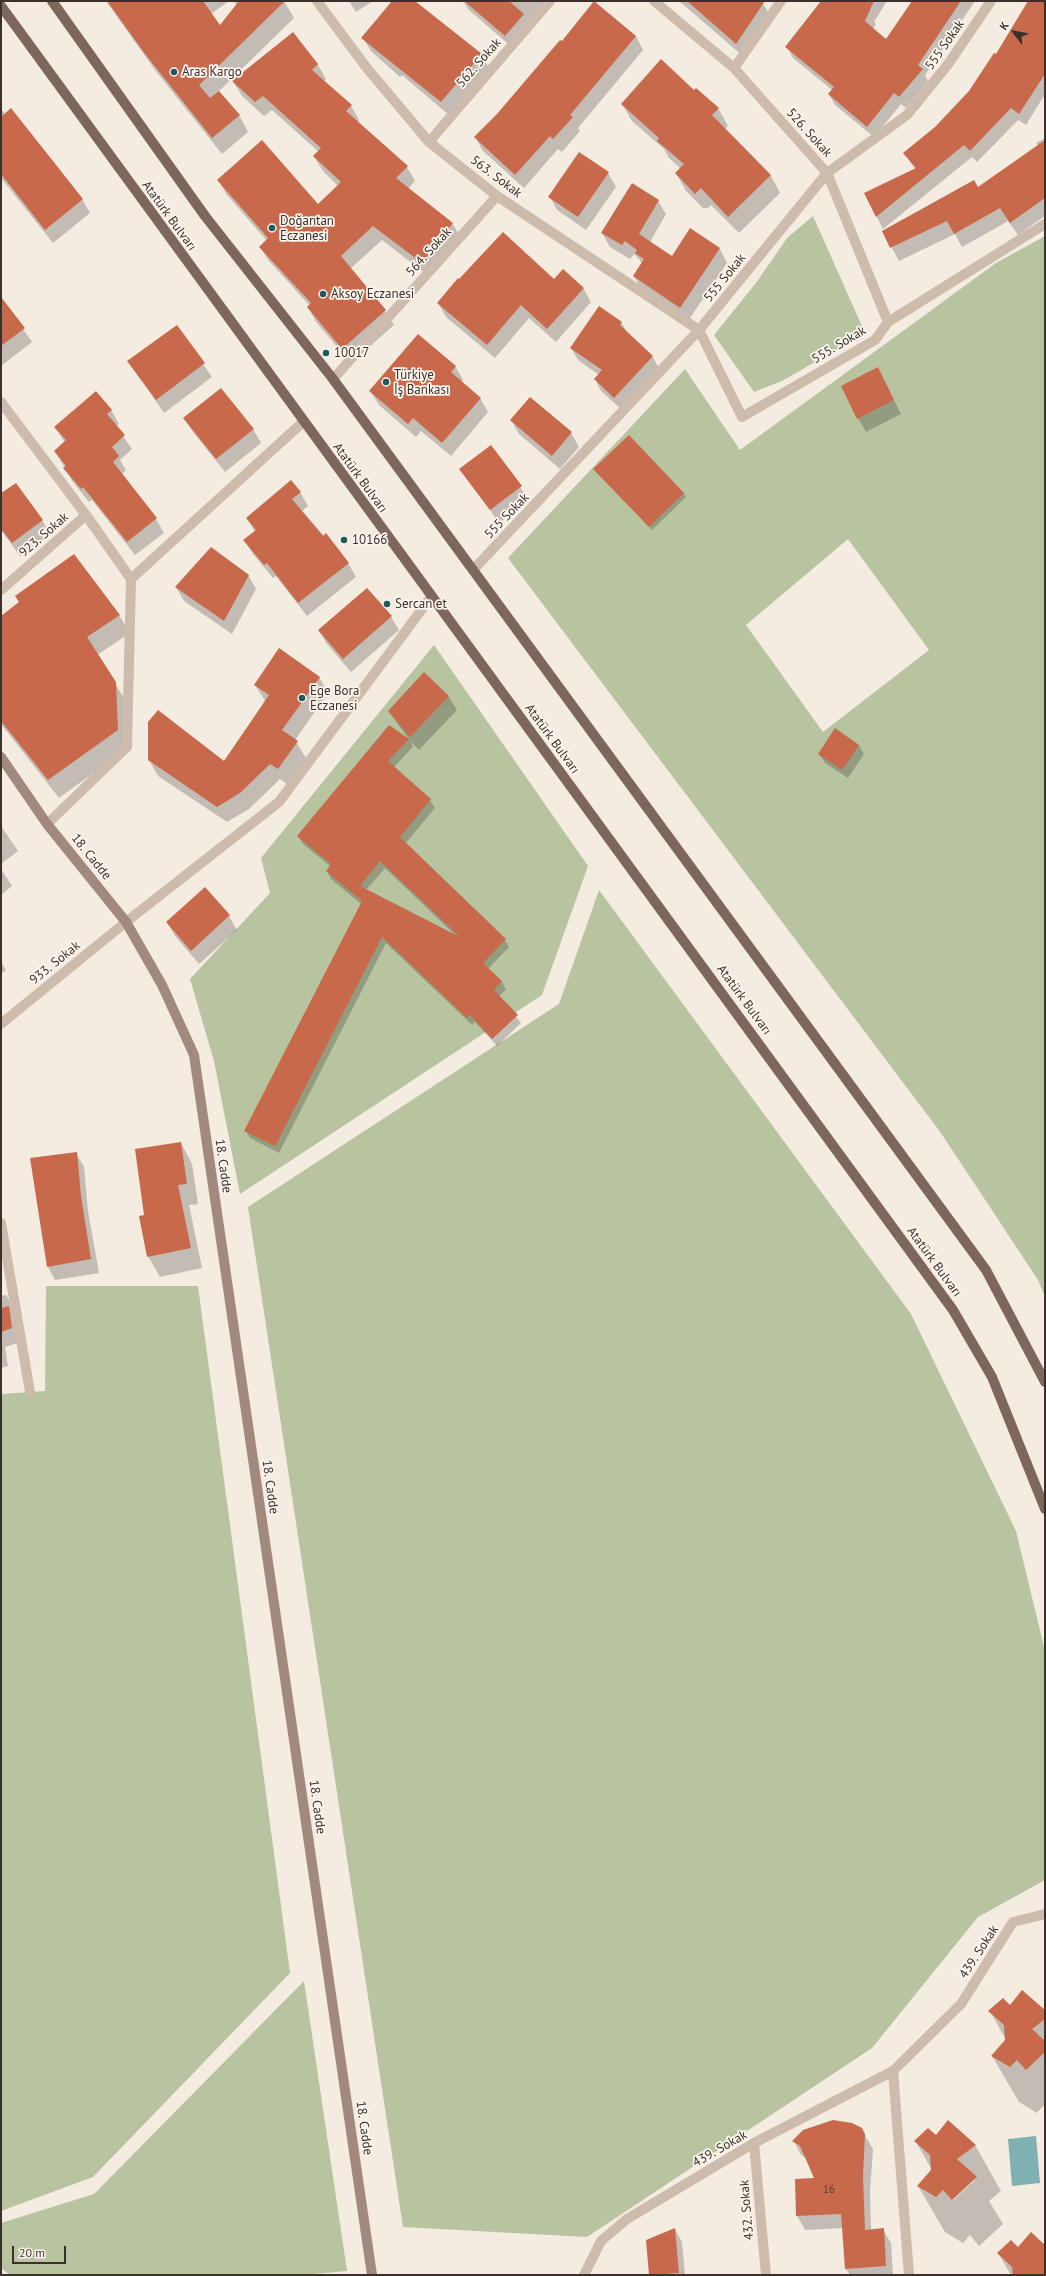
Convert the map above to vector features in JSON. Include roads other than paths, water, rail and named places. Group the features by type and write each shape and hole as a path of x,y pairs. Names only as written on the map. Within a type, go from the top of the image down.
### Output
{"main road":[{"path":"52,1 205,216 333,378 986,1270 1045,1382"},
{"name":"Atatürk Bulvarı","path":"1,6 303,422 702,964 953,1310 992,1377 1045,1509"}],"street":[{"name":"563. Sokak","path":"317,1 366,67 429,142 497,196 699,330"},
{"name":"562. Sokak","path":"429,142 550,1"},
{"name":"526. Sokak","path":"654,1 734,68 827,173 888,322"},
{"path":"734,68 781,1"},
{"name":"555 Sokak","path":"473,570 699,330 827,173 908,115 949,63 991,1"},
{"name":"564. Sokak","path":"333,378 497,196"},
{"name":"555. Sokak","path":"699,330 742,417 875,340 888,322 1045,224"},
{"path":"1,402 86,515 130,579 127,746 47,824"},
{"path":"130,579 303,422"},
{"name":"923. Sokak","path":"1,590 86,515"},
{"name":"933. Sokak","path":"1,1024 126,922 279,802 431,597"},
{"name":"18. Cadde","path":"1,757 47,824 126,922 162,985 194,1055 372,2275"},
{"path":"1,1223 30,1392"},
{"name":"439. Sokak","path":"584,2275 600,2242 627,2219 754,2143 893,2071 961,2004 1013,1922 1045,1914"},
{"path":"893,2071 909,2275"},
{"name":"432. Sokak","path":"754,2143 766,2275"}],"water":[{"path":"1036,2136 1040,2183 1012,2186 1008,2139"}],"place":[{"name":"Aras Kargo","path":"174,72"},
{"name":"Doğantan Eczanesi","path":"272,228"},
{"name":"Aksoy Eczanesi","path":"323,294"},
{"name":"10017","path":"326,353"},
{"name":"Türkiye İş Bankası","path":"386,382"},
{"name":"10166","path":"344,540"},
{"name":"Sercan et","path":"387,604"},
{"name":"Ege Bora Eczanesi","path":"302,698"}]}
